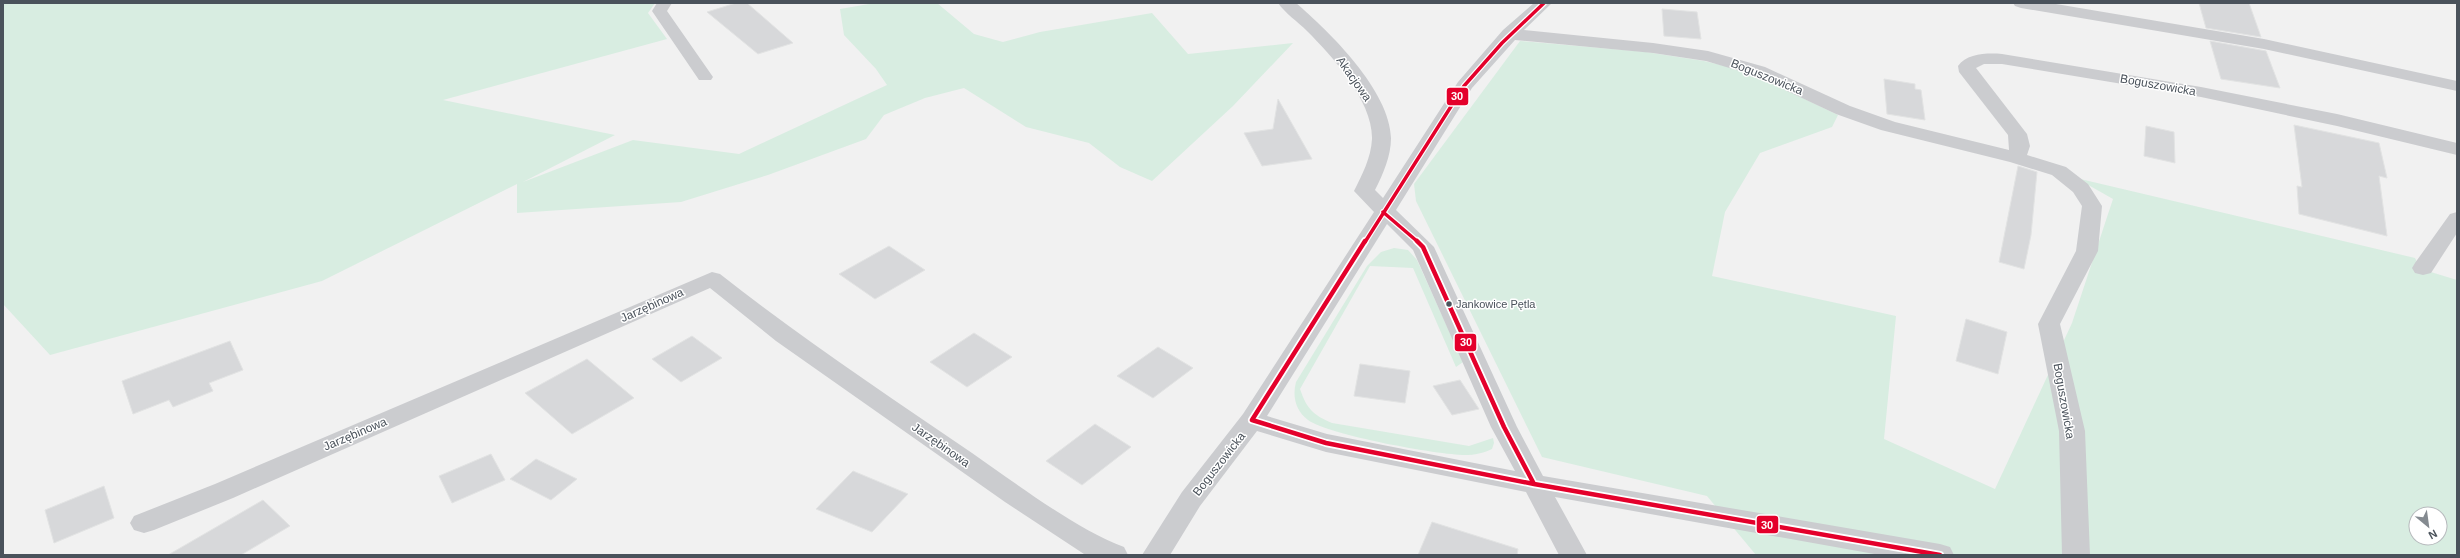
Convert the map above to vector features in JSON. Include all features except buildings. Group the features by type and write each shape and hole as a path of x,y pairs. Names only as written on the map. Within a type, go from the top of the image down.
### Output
{"street":[{"name":"Akacjowa","path":"1286,3 1310,24 1333,50 1359,83 1375,110 1381,130 1380,150 1374,171 1364,191 1383,212"},
{"name":"Boguszowicka","path":"1156,555 1192,500 1252,420 1464,86 1486,57 1544,3"},
{"path":"2021,3 2264,44 2457,86"},
{"name":"Boguszowicka","path":"1509,34 1675,50 1708,56 1759,71 1867,119 1928,137 2017,158 2059,171 2081,188 2092,206 2087,251 2049,324 2072,431 2076,555"},
{"name":"Boguszowicka","path":"2017,158 2020,146 2017,134 1968,72 1967,66 1971,63 1989,58 2002,59 2201,92 2337,120 2457,149"},
{"path":"1383,212 1423,247 1504,427 1573,555"},
{"path":"2423,268 2457,218"},
{"name":"Jarzębinowa","path":"144,523 224,491 712,279 784,336 1007,491 1094,547 1114,555"},
{"path":"1252,420 1326,443 1534,484 1940,555"}],"lane":[{"path":"665,3 659,11 705,77"}],"green space":[{"path":"3,3 655,3 648,13 667,39 443,100 615,135 523,182 633,140 739,154 887,85 876,69 844,35 840,9 875,3 937,3 974,34 1003,42 1040,32 1152,13 1188,54 1293,43 1233,106 1152,181 1120,167 1089,143 1026,127 964,88 925,98 884,115 866,139 768,175 681,202 517,213 517,184 322,281 50,355 3,304"},
{"path":"1520,41 1646,52 1704,61 1746,71 1838,115 1832,127 1760,153 1725,212 1712,276 1896,316 1884,439 1995,489 2072,323 2113,199 2076,178 2415,258 2421,269 2457,280 2457,555 1756,555 1707,496 1542,457 1416,201 1414,184"},
{"path":"1394,248 1408,250 1417,260 1463,362 1456,367 1413,268 1370,266 1300,389 1305,402 1315,414 1332,423 1469,446 1493,438 1494,443 1492,449 1472,455 1452,454 1409,448 1360,438 1319,426 1308,420 1298,408 1294,393 1296,382 1367,266 1381,252"}],"transit line":[{"name":"30","path":"1252,420 1464,86 1502,43 1544,3"},
{"name":"30","path":"1383,212 1423,247 1504,427 1534,484"},
{"name":"30","path":"1252,420 1326,443 1534,484 1940,555"}],"place":[{"name":"Jankowice Pętla","path":"1449,304"}]}
